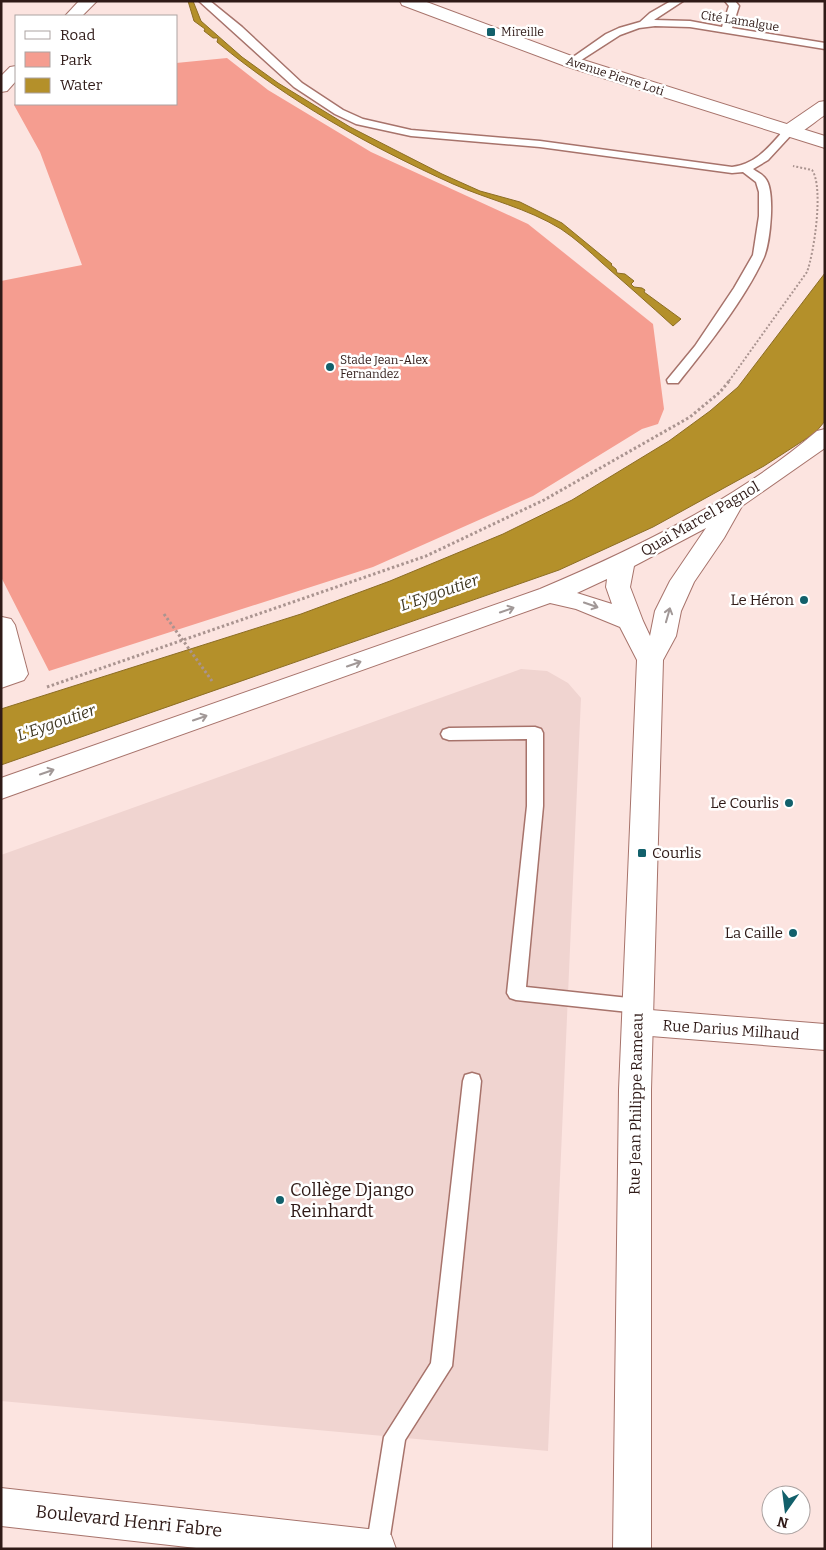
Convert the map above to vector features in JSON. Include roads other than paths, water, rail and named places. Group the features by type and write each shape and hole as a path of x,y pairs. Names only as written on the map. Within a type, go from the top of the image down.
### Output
{"street":[{"path":"75,15 89,1"},
{"name":"Avenue Pierre Loti","path":"408,1 571,62 788,132 825,142"},
{"path":"1,87 15,72"},
{"path":"788,132 825,106"},
{"name":"Quai Marcel Pagnol","path":"1,788 549,595 622,564 730,504 801,456 825,436"},
{"name":"Rue Jean Philippe Rameau","path":"632,1549 634,1456 634,1150 650,660 663,636 668,611 682,581 712,538 730,504"},
{"name":"Rue Jean Philippe Rameau","path":"622,564 618,587 630,621 650,660"},
{"path":"549,595 582,602 630,621"},
{"path":"1,679 15,674 2,625"},
{"name":"Rue Darius Milhaud","path":"638,1014 825,1037"},
{"name":"Boulevard Henri Fabre","path":"1,1507 377,1549"}],"lane":[{"path":"204,1 238,29 298,85 325,104 360,122 390,130 540,144 726,169 746,169 757,164 768,155 788,132"},
{"path":"642,26 650,18 678,1"},
{"path":"726,30 734,6 730,1"},
{"name":"Cité Lamalgue","path":"571,62 615,34 628,28 642,26 679,24 825,46"},
{"path":"673,380 700,348 740,288 759,255 765,216 765,192 761,180 746,169"},
{"path":"449,734 535,733 535,806 516,993 638,1014"},
{"path":"377,1549 396,1437 441,1366 472,1081"}],"water":[{"path":"188,1 193,1 201,21 242,57 278,83 350,127 442,174 480,191 520,202 562,223 612,264 617,273 625,274 634,281 631,284 634,287 645,290 644,292 681,319 673,326 582,245 561,229 535,215 453,184 391,154 301,103 272,84 217,42 218,38 213,38 204,31 205,29 194,21"},
{"name":"L'Eygoutier","path":"825,273 825,421 815,433 764,466 653,527 559,570 1,765 1,709 301,614 390,581 503,534 572,500 669,441 710,411 738,387"}],"place":[{"name":"Mireille","path":"491,32"},
{"name":"Stade Jean-Alex Fernandez","path":"330,367"},
{"name":"Le Héron","path":"804,600"},
{"name":"Le Courlis","path":"789,803"},
{"name":"Courlis","path":"642,853"},
{"name":"La Caille","path":"793,933"},
{"name":"Collège Django Reinhardt","path":"280,1200"}]}
